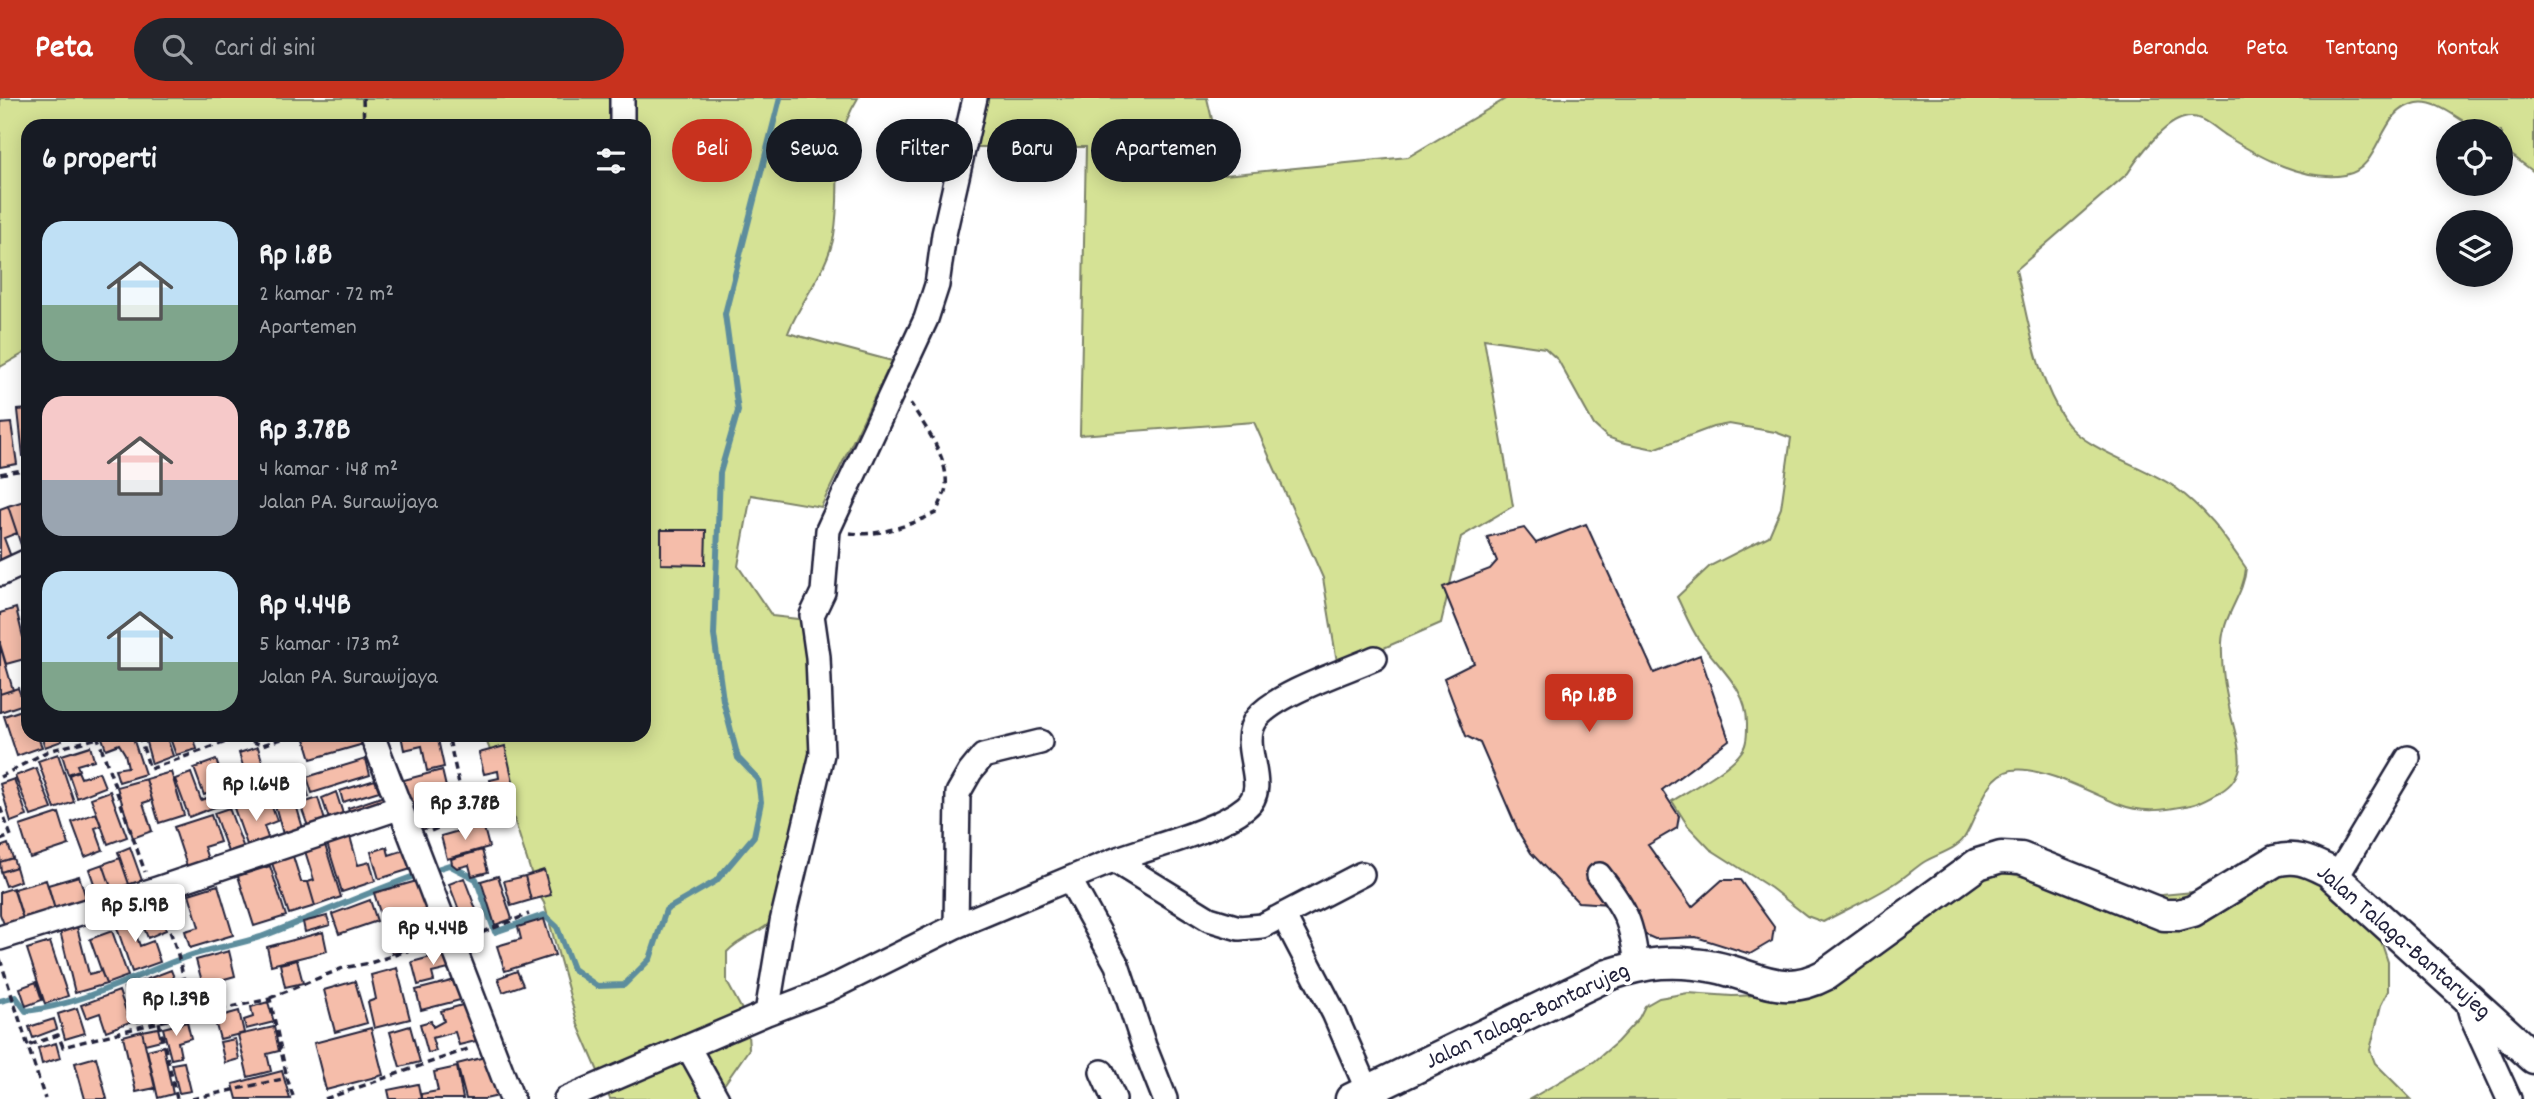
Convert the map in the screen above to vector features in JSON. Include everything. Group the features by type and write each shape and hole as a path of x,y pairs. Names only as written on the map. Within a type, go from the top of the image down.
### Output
{"main road":[{"name":"Jalan Talaga-Bantarujeg","path":"1359,1095 1608,975 1637,966 1681,963 1717,968 1777,986 1810,983 1825,975 1978,864 2001,857 2021,858 2164,915 2193,911 2263,868 2289,858 2301,859 2328,871 2534,1058"}],"street":[{"path":"622,98 622,119"},
{"path":"767,1013 782,922 822,754 818,657 812,615 823,592 828,530 921,331 937,285 944,234 975,98"},
{"path":"0,574 21,564"},
{"path":"566,1099 827,990 956,926 1115,861 1229,819 1249,806 1256,785 1248,742 1257,718 1278,702 1375,658"},
{"path":"375,742 512,1099"},
{"path":"956,926 958,793 983,756 1040,742"},
{"path":"2336,878 2408,758"},
{"path":"0,938 154,890 401,807"},
{"path":"1115,861 1209,919 1239,928 1262,926 1363,874"},
{"path":"1599,875 1623,907 1633,937 1637,966"},
{"path":"1070,880 1117,965 1165,1099"},
{"path":"1283,915 1334,1013 1359,1095"},
{"path":"2466,996 2472,1018 2509,1099"},
{"path":"688,1047 717,1099"},
{"path":"1102,1072 1114,1099"}],"path":[{"path":"363,98 364,119"},
{"path":"828,530 862,534 912,524 936,513 946,489 945,468 929,433 896,382"},
{"path":"0,474 21,470"},
{"path":"0,777 48,751 77,742"},
{"path":"99,742 177,951 193,1016"},
{"path":"141,742 150,769 226,742"},
{"path":"254,742 262,745 272,742"},
{"path":"412,838 466,816 450,742"},
{"path":"0,807 11,836 0,840"},
{"path":"30,1045 58,1035 63,1047 159,1022 270,999 343,968 451,940 529,914"},
{"path":"0,959 46,1099"},
{"path":"270,999 294,1099"},
{"path":"159,1022 177,1099"},
{"path":"325,1099 490,1041"},
{"path":"192,1099 287,1078"}],"green space":[{"path":"0,98 858,98 847,119 766,119 766,182 837,182 831,248 788,333 892,361 821,507 751,495 738,566 772,616 815,621 815,732 777,916 727,952 727,982 747,1019 749,1049 714,1099 610,1099 578,1025 544,903 537,891 487,742 651,742 651,119 21,119 21,355 0,367"},
{"path":"976,98 1207,98 1212,119 1091,119 1091,182 1241,182 1241,173 1408,157 1507,98 2534,98 2534,172 2513,156 2513,119 2460,119 2442,108 2425,103 2404,108 2394,116 2367,162 2357,170 2345,175 2330,176 2314,175 2283,166 2239,144 2201,119 2184,118 2160,133 2128,173 2016,270 2040,368 2055,405 2066,422 2087,441 2164,480 2188,497 2215,525 2246,568 2242,587 2226,623 2222,643 2224,677 2240,756 2239,766 2230,784 2209,798 2191,805 2154,810 2127,807 2051,776 2012,770 2002,774 1988,788 1961,842 1924,862 1881,892 1823,922 1807,916 1771,888 1710,849 1688,826 1672,801 1720,772 1736,758 1745,745 1747,732 1746,712 1738,690 1699,640 1677,597 1710,566 1769,536 1781,508 1791,438 1775,432 1729,424 1713,427 1654,449 1621,442 1607,437 1594,425 1558,360 1545,348 1484,339 1513,506 1461,537 1441,623 1338,668 1323,578 1254,422 1080,435 1086,147 1077,147 1077,119 987,119 987,147 973,147 973,119 970,119"},
{"path":"2307,865 2374,920 2388,962 2388,991 2381,1005 2370,1050 2375,1063 2411,1099 1530,1099 1595,1061 1639,1018 1645,1006 1659,998 1688,993 1732,996 1792,994 1961,879 2004,872 2087,892 2130,898 2204,891"}],"building":[{"path":"18,410 21,410 21,438"},
{"path":"11,423 17,464 0,467 0,424"},
{"path":"21,502 21,545 8,506"},
{"path":"8,506 17,533 4,538 14,565 0,570 0,509"},
{"path":"1586,524 1654,673 1700,655 1729,740 1662,790 1679,816 1677,828 1648,845 1692,907 1722,880 1740,880 1774,927 1772,941 1750,954 1696,937 1655,939 1630,928 1610,904 1578,902 1531,853 1519,833 1480,743 1466,736 1444,678 1474,663 1443,587 1490,569 1497,561 1487,537 1524,528 1536,543"},
{"path":"661,530 706,530 705,565 661,564"},
{"path":"16,608 21,629 21,660 6,664 0,644 0,613"},
{"path":"0,645 13,690 0,694"},
{"path":"18,688 21,705 0,712 0,694"},
{"path":"21,710 21,742 40,742 42,747 17,756 4,716"},
{"path":"43,742 59,742 45,747"},
{"path":"104,742 134,742 145,774 119,782 115,769 128,767 125,754 119,744 106,749"},
{"path":"146,742 168,742 173,756 152,764"},
{"path":"171,742 195,742 197,749 176,755"},
{"path":"306,742 367,743 311,759"},
{"path":"402,742 439,742 444,767 427,771 422,746 404,750"},
{"path":"90,746 94,760 77,765 79,770 68,774 62,755"},
{"path":"505,746 515,790 493,795 490,780 499,778 498,771 484,774 479,753"},
{"path":"258,747 267,778 256,781 259,790 233,798 227,779 245,773 239,753"},
{"path":"58,754 74,802 55,809 38,761"},
{"path":"366,759 370,775 312,793 307,777"},
{"path":"216,760 226,787 204,795 194,768"},
{"path":"36,768 52,809 31,816 15,776"},
{"path":"442,770 449,800 407,810 400,781"},
{"path":"78,771 81,778 99,772 105,787 77,798 69,775"},
{"path":"171,772 184,815 159,823 146,779"},
{"path":"191,773 201,800 228,791 231,801 189,817 175,779"},
{"path":"302,773 309,797 295,801 304,832 284,838 269,783"},
{"path":"14,779 27,816 11,822 0,784"},
{"path":"146,779 152,800 143,803 152,831 133,838 117,787"},
{"path":"375,780 379,791 343,802 340,791"},
{"path":"110,791 127,837 108,844 91,798"},
{"path":"336,792 345,820 331,825 322,798"},
{"path":"268,796 277,821 264,826 271,846 250,853 234,808"},
{"path":"384,796 388,806 352,819 348,808"},
{"path":"318,798 327,827 310,832 300,804"},
{"path":"450,801 454,821 413,832 408,812"},
{"path":"229,808 246,854 231,860 214,813"},
{"path":"59,813 69,845 30,858 20,826"},
{"path":"96,813 101,826 95,828 103,850 85,857 72,822"},
{"path":"211,815 220,842 204,847 211,869 190,875 174,827"},
{"path":"483,824 489,847 447,859 441,836"},
{"path":"349,833 358,865 370,862 375,881 342,892 326,840"},
{"path":"8,844 13,858 0,862 0,847"},
{"path":"325,845 341,897 315,906 308,882 314,880 305,851"},
{"path":"130,847 144,886 131,890 118,852"},
{"path":"387,847 389,855 408,849 414,868 379,879 371,852"},
{"path":"482,850 488,872 472,876 469,865 457,868 452,864 451,859"},
{"path":"292,853 301,882 308,882 315,906 289,914 271,860"},
{"path":"13,858 16,867 1,872 0,862"},
{"path":"120,858 131,890 114,896 103,864"},
{"path":"103,864 114,896 100,901 89,869"},
{"path":"270,866 286,916 254,926 238,876"},
{"path":"16,867 20,881 6,886 1,872"},
{"path":"544,870 551,895 531,900 525,876"},
{"path":"79,876 88,904 56,913 48,885"},
{"path":"498,876 512,919 495,925 481,881"},
{"path":"525,876 531,900 511,906 504,881"},
{"path":"464,878 482,925 467,931 449,884"},
{"path":"424,879 432,908 383,922 374,893"},
{"path":"46,880 56,913 24,922 14,889"},
{"path":"218,885 233,935 190,948 185,931 199,927 189,894"},
{"path":"13,888 24,922 6,929 0,914 0,892"},
{"path":"154,898 166,930 148,938 135,905"},
{"path":"370,900 377,921 339,934 332,914"},
{"path":"436,907 442,927 427,932 430,943 392,954 383,922"},
{"path":"128,911 140,946 153,941 160,962 132,972 113,916"},
{"path":"327,916 330,925 305,932 303,922"},
{"path":"544,919 555,955 505,971 497,946 521,939 518,927"},
{"path":"77,927 89,974 101,971 106,984 75,993 60,931"},
{"path":"112,931 128,976 106,984 90,939"},
{"path":"323,932 327,951 271,965 267,947"},
{"path":"50,942 68,996 45,1004 27,949"},
{"path":"229,951 235,976 203,985 196,960"},
{"path":"453,951 457,967 432,973 434,981 418,985 412,962"},
{"path":"297,960 303,983 285,987 280,964"},
{"path":"397,968 410,1019 374,1028 368,1002 376,999 371,975"},
{"path":"171,970 180,993 155,1002 160,1014 138,1022 124,988"},
{"path":"517,971 523,985 503,992 498,978"},
{"path":"463,978 468,998 421,1010 416,990"},
{"path":"355,981 367,1023 335,1032 324,990"},
{"path":"36,982 42,1000 26,1006 20,988"},
{"path":"119,991 130,1022 106,1031 100,1013 86,1018 81,1005"},
{"path":"268,1002 274,1022 246,1029 244,1020 253,1017 251,1007"},
{"path":"466,1004 476,1041 459,1045 455,1032 432,1038 436,1051 428,1053 420,1024 431,1021 433,1027 444,1021 441,1011"},
{"path":"77,1008 85,1033 65,1039 58,1014"},
{"path":"239,1011 244,1033 220,1039 214,1018"},
{"path":"54,1019 57,1029 33,1038 29,1027"},
{"path":"187,1022 191,1038 178,1042 181,1057 171,1059 163,1028"},
{"path":"410,1026 420,1062 400,1067 390,1032"},
{"path":"274,1027 279,1051 267,1054 271,1071 248,1077 238,1035"},
{"path":"158,1028 161,1040 145,1044 142,1031"},
{"path":"371,1028 383,1075 326,1090 314,1043"},
{"path":"142,1031 155,1088 136,1092 123,1036"},
{"path":"235,1039 239,1059 225,1063 220,1042"},
{"path":"56,1043 60,1058 42,1064 38,1048"},
{"path":"163,1046 173,1094 158,1098 147,1050"},
{"path":"493,1055 503,1095 466,1099 457,1064"},
{"path":"96,1057 107,1099 85,1099 75,1063"},
{"path":"184,1062 191,1091 179,1093 172,1064"},
{"path":"457,1067 463,1099 421,1099 421,1094 438,1091 434,1072"},
{"path":"282,1071 290,1099 237,1099 233,1084"},
{"path":"418,1084 421,1099 390,1099 388,1090"}],"waterway":[{"path":"431,871 449,865 476,879 495,932 544,915 557,927 573,969 597,986 624,985 650,959 666,910 716,881 754,836 761,802 758,779 738,758 723,700 714,635 720,473 738,411 725,314 780,98"},
{"path":"0,1001 16,997 26,1011 66,1003 183,958 266,935 420,874"}]}
